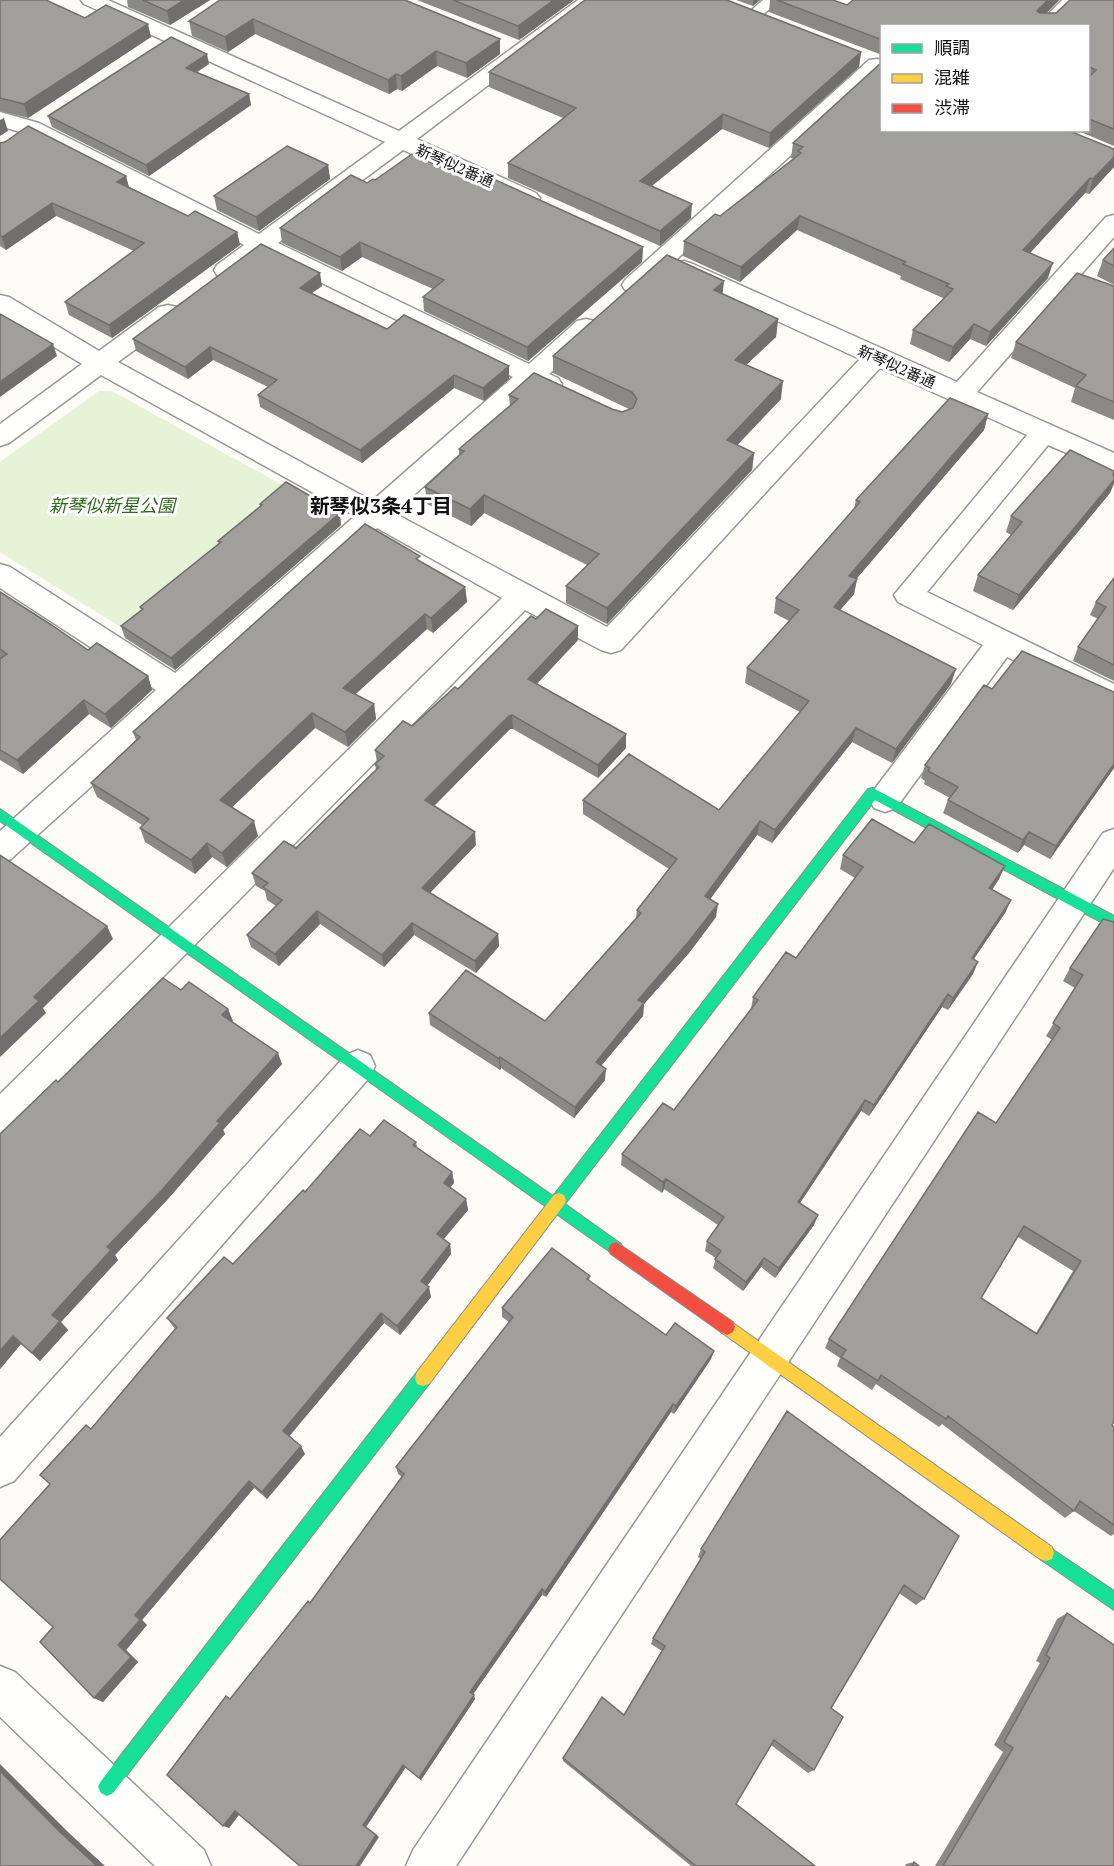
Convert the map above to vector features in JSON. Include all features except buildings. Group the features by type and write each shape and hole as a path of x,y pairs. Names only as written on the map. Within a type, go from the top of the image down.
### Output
{"street":[{"name":"新琴似2番通","path":"91,0 182,31 401,141 554,210"},
{"path":"0,437 401,141 511,47 591,0"},
{"path":"732,8 773,24"},
{"path":"152,50 182,31"},
{"path":"0,850 177,689 610,306 652,255 872,63"},
{"path":"8,143 51,115"},
{"path":"0,119 31,128 261,244 571,394"},
{"path":"961,394 1076,279 1114,222"},
{"name":"新琴似2番通","path":"652,255 1114,464"},
{"path":"0,303 100,363 373,516 522,597 611,642 877,356"},
{"path":"1044,432 908,595 1114,697"},
{"path":"0,574 177,689"},
{"path":"0,1118 522,597"},
{"path":"885,799 1002,642"},
{"path":"107,1787 554,1204 873,793 1114,923"},
{"path":"0,814 1114,1600"},
{"path":"429,1866 771,1358 1114,842"},
{"path":"0,1467 358,1066"},
{"path":"0,1687 188,1866"}],"lane":[{"path":"753,16 772,0"},
{"path":"1045,24 1071,0"}],"green space":[{"name":"新琴似新星公園","path":"99,391 112,391 286,487 122,628 0,552 0,462"}],"traffic: fast":[{"path":"559,1200 873,793 1114,923"},
{"path":"0,814 616,1249"},
{"path":"107,1787 423,1378"},
{"path":"1046,1553 1114,1601"}],"traffic: slow":[{"path":"423,1378 559,1200"},
{"path":"727,1327 1046,1553"}],"traffic: jam":[{"path":"616,1249 727,1327"}],"district":[{"name":"新琴似3条4丁目","path":"381,505"}]}
